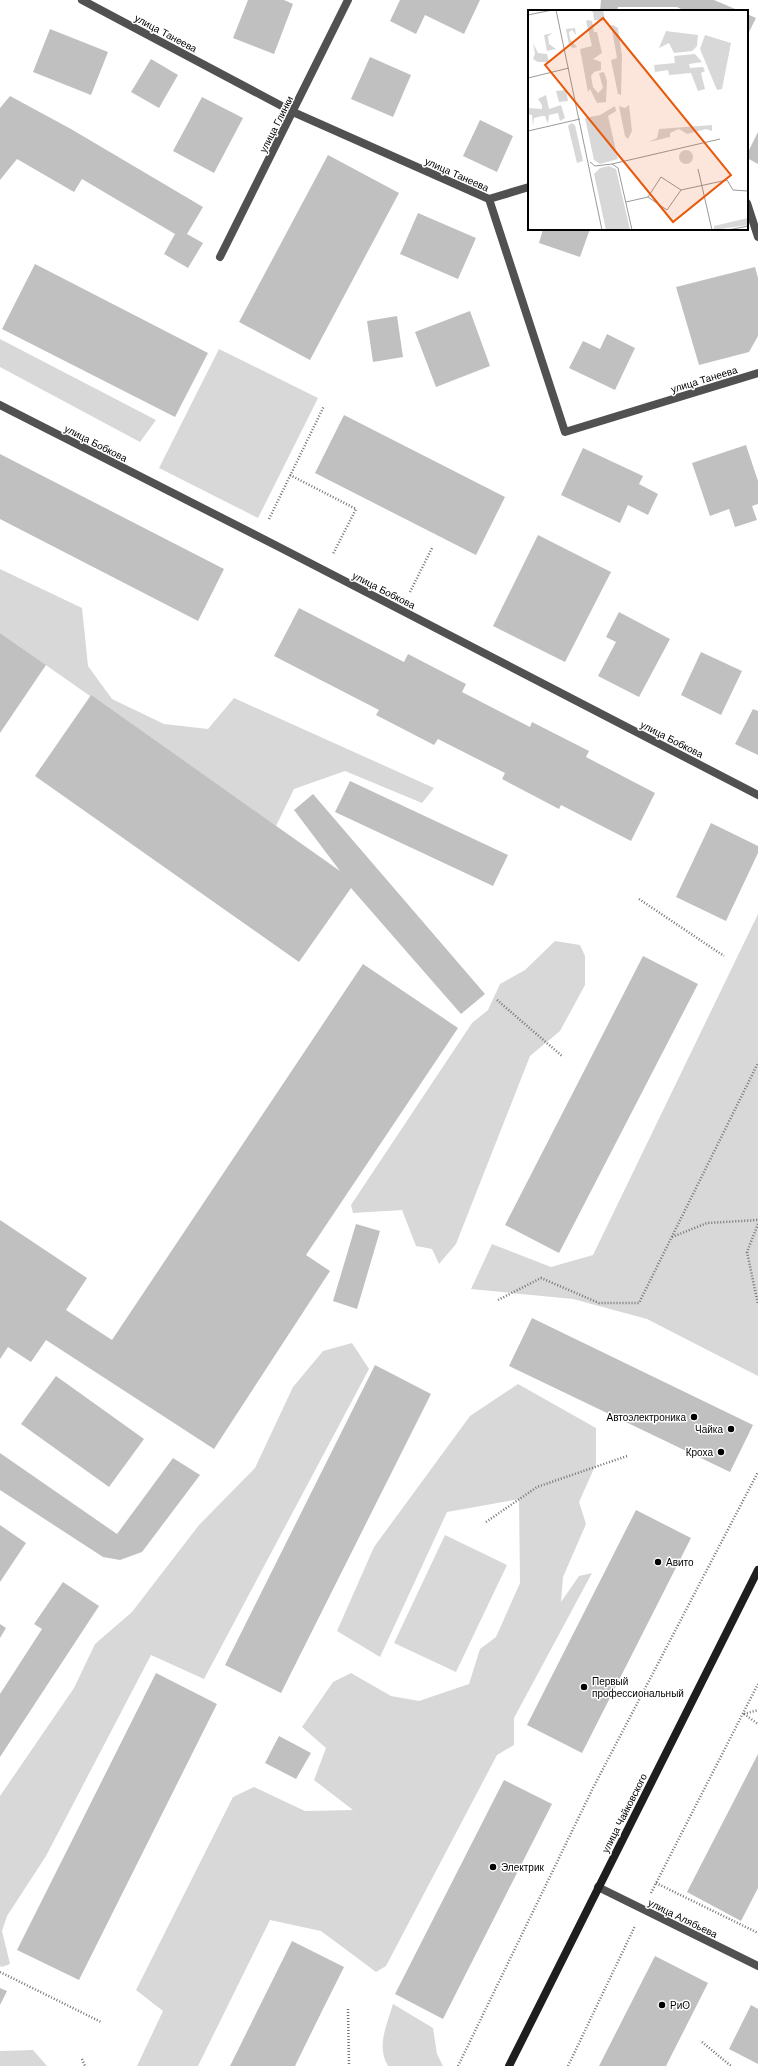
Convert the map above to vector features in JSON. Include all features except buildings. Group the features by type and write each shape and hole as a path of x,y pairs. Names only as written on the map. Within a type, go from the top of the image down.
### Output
{"main road":[{"name":"улица Чайковского","path":"509,2066 758,1570"}],"street":[{"name":"улица Танеева","path":"82,0 293,112 489,199 565,432 758,373"},
{"name":"улица Глинки","path":"220,257 348,0"},
{"path":"489,199 528,188"},
{"path":"748,206 758,237"},
{"name":"улица Бобкова","path":"0,406 260,537 758,795"},
{"name":"улица Алябьева","path":"598,1887 758,1966"}],"path":[{"path":"260,537 324,406"},
{"path":"290,475 356,509 325,571"},
{"path":"400,610 432,548"},
{"path":"639,899 724,956"},
{"path":"497,1000 562,1056"},
{"path":"498,1300 541,1278 599,1303 639,1303 758,1063"},
{"path":"672,1237 707,1223 758,1220"},
{"path":"758,1224 747,1252 758,1304"},
{"path":"486,1522 537,1487 627,1456"},
{"path":"458,2066 593,1788 758,1472"},
{"path":"568,2066 643,1909 758,1684"},
{"path":"744,1714 758,1710"},
{"path":"744,1714 758,1724"},
{"path":"656,1883 758,1933"},
{"path":"0,1972 101,2022"},
{"path":"348,2009 349,2066"},
{"path":"702,2042 731,2066"},
{"path":"82,2059 85,2066"}],"shaded area":[{"path":"0,339 156,420 140,442 0,367"},
{"path":"219,349 318,398 258,518 159,468"},
{"path":"0,569 82,608 88,666 112,699 164,724 208,729 234,698 434,788 422,803 345,771 294,789 276,826 0,633"},
{"path":"758,914 758,1376 647,1319 573,1299 471,1289 492,1244 551,1267 593,1255"},
{"path":"555,941 580,945 585,956 585,985 560,1031 530,1056 456,1244 439,1264 432,1249 416,1246 402,1210 353,1213 351,1205 472,1023 488,1010 500,984 525,970"},
{"path":"352,1343 369,1369 204,1679 151,1655 46,1856 7,1916 2,1931 10,1964 2,1967 0,1966 0,1796 74,1688 95,1644 132,1612 199,1525 255,1468 293,1387 323,1351"},
{"path":"518,1384 596,1428 596,1464 579,1502 586,1524 563,1577 561,1602 579,1576 592,1573 514,1718 514,1745 497,1755 386,1966 376,1972 321,1931 270,1920 198,2066 137,2066 163,2011 136,1990 233,1797 254,1787 305,1811 353,1810 314,1780 326,1748 302,1727 333,1682 351,1673 391,1696 419,1701 469,1684 480,1649 496,1637 520,1583 519,1499 447,1512 380,1657 337,1631 374,1547 470,1416"},
{"path":"445,1535 507,1565 456,1672 394,1643"},
{"path":"393,2004 433,2028 437,2054 443,2066 388,2066 383,2051 383,2043"},
{"path":"33,2050 47,2066 0,2066 0,2051"}],"place":[{"name":"Автоэлектроника","path":"694,1417"},
{"name":"Чайка","path":"731,1429"},
{"name":"Кроха","path":"721,1452"},
{"name":"Авито","path":"658,1562"},
{"name":"Первый профессиональный","path":"584,1687"},
{"name":"Электрик","path":"493,1867"},
{"name":"РиО","path":"662,2005"}]}
